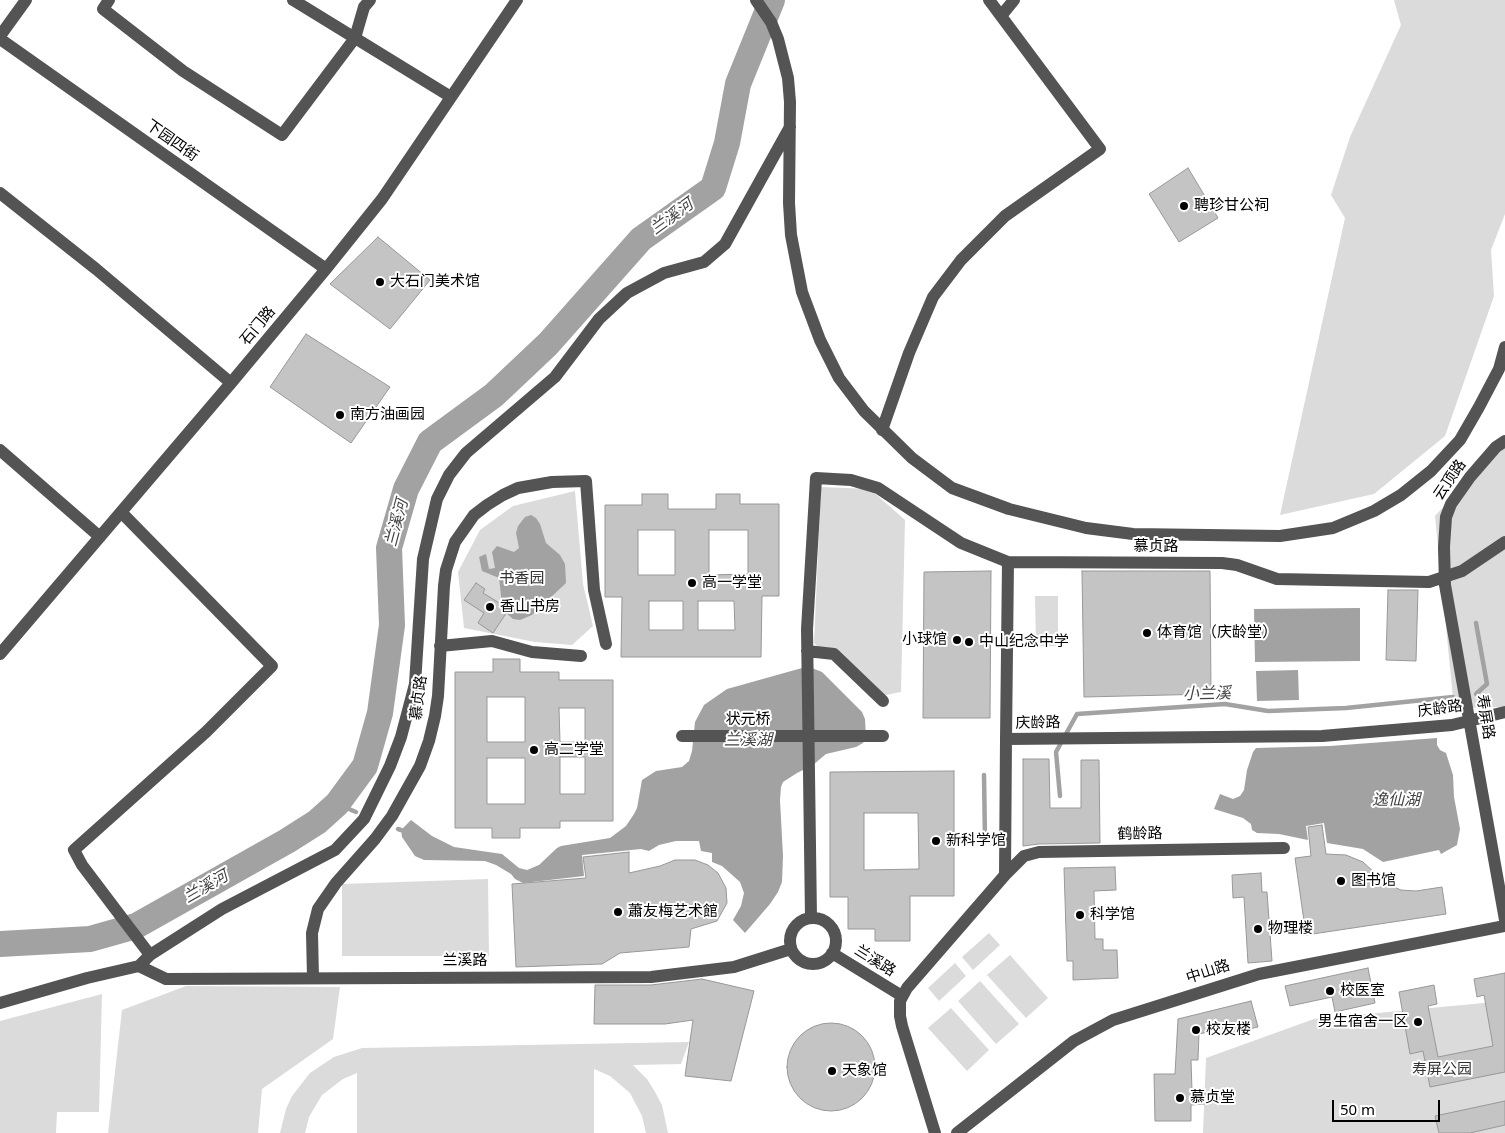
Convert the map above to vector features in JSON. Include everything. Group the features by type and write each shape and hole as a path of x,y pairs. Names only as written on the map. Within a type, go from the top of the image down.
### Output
{"street":[{"path":"0,37 26,0"},
{"path":"109,0 103,9 182,71 282,135 355,38 364,7 370,0"},
{"path":"293,0 452,96"},
{"name":"石门路","path":"0,654 326,270 382,199 517,0"},
{"path":"756,0 771,22 778,39 788,78 791,234 802,292 820,340 839,378 860,406 912,458 952,488 1009,509 1086,528 1133,534 1280,536 1333,528 1374,511 1401,495 1431,471 1460,440 1499,369 1505,347"},
{"path":"882,430 933,297 956,267 1005,216 1100,149 989,0"},
{"path":"1001,16 1014,0"},
{"name":"下园四街","path":"0,37 326,270"},
{"path":"0,1003 87,978 139,966 150,955 222,909 335,850 364,819 390,766 401,737 415,684 423,559 437,499 449,475 466,453 555,378 600,319 627,292 664,273 704,262 725,244 790,127"},
{"path":"0,193 96,269 231,383"},
{"name":"云顶路","path":"1445,578 1446,517 1451,504 1470,477 1496,447 1505,441"},
{"path":"0,450 100,537"},
{"name":"慕贞路","path":"807,658 816,478 851,480 878,488 961,543 1008,562 1222,563 1237,565 1277,579 1429,582 1462,571 1505,542"},
{"name":"慕贞路","path":"313,978 312,933 318,908 336,883 375,839 392,816 420,766 435,716 444,586 448,563 455,542 474,515 495,500 518,488 552,482 586,481 594,590 606,644"},
{"path":"121,512 272,666 206,732 74,850 82,865 150,955"},
{"path":"1006,739 1008,562"},
{"name":"寿屏路","path":"1445,578 1505,920"},
{"path":"440,646 492,641 532,652 581,656"},
{"path":"811,918 807,658 834,654 883,701"},
{"name":"庆龄路","path":"1005,875 1006,739 1322,736 1427,728 1469,721 1505,712"},
{"name":"状元桥","path":"684,736 876,735"},
{"name":"鹤龄路","path":"1005,875 1024,856 1032,852 1284,848"},
{"path":"935,1133 902,1026 899,1008 902,996 1005,875"},
{"path":"811,918 825,922 834,932 835,946 832,953 821,962 807,963 800,960 791,949 791,935 794,929 805,920 811,918"},
{"name":"中山路","path":"957,1133 1074,1041 1113,1020 1259,974 1505,926"},
{"name":"兰溪路","path":"139,966 166,980 651,977 734,966 791,949"},
{"name":"兰溪路","path":"832,953 902,996"}],"green space":[{"path":"1394,0 1505,0 1505,214 1491,250 1494,296 1445,436 1374,494 1280,515 1345,218 1331,195 1350,137 1401,25"},
{"path":"1505,439 1505,707 1454,708 1435,516"},
{"path":"821,487 870,489 905,520 901,692 871,698 814,643"},
{"name":"书香园","path":"575,491 583,584 593,626 572,645 535,642 464,628 458,572 480,530 513,506"},
{"path":"1035,596 1058,596 1058,646 1036,646"},
{"path":"488,879 489,956 342,956 342,884"},
{"path":"989,933 1000,945 973,970 962,957"},
{"path":"1010,955 1048,998 1026,1018 987,975"},
{"path":"955,963 966,976 939,1001 928,988"},
{"path":"980,981 1019,1024 996,1044 958,1001"},
{"path":"186,986 340,987 333,1039 262,1089 258,1133 108,1133 122,1010"},
{"path":"102,994 99,1112 57,1112 56,1133 0,1133 0,1021"},
{"name":"寿屏公园","path":"1505,1001 1505,1133 1203,1133 1206,1058 1314,1019"},
{"path":"951,1008 989,1050 967,1071 928,1028"},
{"path":"689,1042 681,1064 633,1065 647,1079 662,1105 668,1133 646,1133 642,1116 630,1093 610,1076 594,1069 594,1133 357,1133 357,1073 343,1079 322,1095 309,1117 305,1133 280,1133 286,1109 292,1096 310,1073 334,1057 362,1048"}],"water":[{"path":"531,515 540,524 546,543 560,555 565,564 566,583 532,615 520,620 513,619 506,613 502,604 499,578 482,571 479,557 486,554 489,569 495,568 492,552 497,546 514,552 519,548 516,533 518,526 525,517"},
{"path":"1360,608 1360,661 1255,662 1254,609"},
{"name":"兰溪湖","path":"802,668 812,668 822,672 862,712 865,719 866,738 863,743 856,747 826,754 813,765 783,782 780,800 783,856 782,882 770,904 745,933 733,920 741,906 744,893 740,882 722,866 712,862 712,853 701,851 699,841 676,841 659,845 649,851 641,849 582,855 584,876 523,883 496,865 485,861 424,860 415,856 402,837 401,830 411,820 432,836 454,847 502,854 519,868 527,870 539,865 561,846 610,838 626,826 634,814 637,808 642,780 656,771 682,767 689,761 695,722 704,705 727,689"},
{"path":"1298,670 1299,700 1257,701 1256,671"},
{"name":"逸仙湖","path":"1437,738 1437,745 1440,750 1446,753 1453,775 1454,797 1460,829 1457,845 1441,854 1439,850 1383,862 1363,849 1327,843 1324,823 1306,826 1308,840 1279,834 1257,833 1252,830 1251,824 1243,818 1214,809 1220,794 1233,799 1240,796 1244,790 1247,770 1256,748 1330,746"}],"building":[{"name":"聘珍甘公祠","path":"1188,168 1218,218 1179,242 1149,194"},
{"name":"大石门美术馆","path":"378,237 430,280 390,329 330,284"},
{"name":"南方油画园","path":"306,334 390,387 351,443 270,387"},
{"name":"高一学堂","path":"642,494 668,494 668,509 716,509 716,494 740,494 740,504 779,504 779,596 762,596 761,657 621,657 622,597 605,597 605,505 642,505","holes":["638,530 675,530 675,575 638,575","709,530 748,530 748,574 709,575","649,601 683,601 683,630 649,630","698,601 734,601 735,630 698,630"]},
{"name":"小球馆","path":"991,571 990,718 923,718 924,572"},
{"name":"体育馆（庆龄堂）","path":"1082,571 1210,571 1211,694 1084,697"},
{"name":"香山书房","path":"476,583 485,589 483,593 509,609 493,633 478,623 484,613 464,600"},
{"path":"1388,590 1418,590 1416,661 1386,660"},
{"name":"高二学堂","path":"493,659 520,659 520,672 559,672 559,680 613,680 613,821 560,821 560,828 520,828 520,838 492,838 492,828 455,828 455,672 493,672","holes":["487,697 525,697 525,742 487,742","559,708 585,708 585,742 560,742","560,757 585,757 585,794 560,794","487,758 525,758 525,804 487,804"]},
{"path":"1023,759 1049,759 1050,808 1081,808 1081,760 1099,760 1100,843 1023,846"},
{"name":"新科学馆","path":"954,771 954,896 910,896 910,941 875,941 875,929 848,929 848,897 830,897 830,772","holes":["864,813 918,813 919,869 864,870"]},
{"name":"图书馆","path":"1322,825 1326,854 1346,855 1363,862 1387,884 1401,890 1416,891 1442,887 1446,914 1306,935 1295,858 1311,856 1308,827"},
{"name":"蕭友梅艺术館","path":"629,852 629,873 660,866 675,860 695,860 708,865 718,873 726,888 727,903 717,921 691,929 689,947 620,953 602,964 516,967 512,884 586,878 583,857"},
{"name":"科学馆","path":"1115,867 1116,890 1094,891 1095,939 1103,939 1103,950 1117,950 1118,978 1073,980 1073,961 1067,961 1064,868"},
{"name":"物理楼","path":"1261,873 1262,892 1267,892 1272,961 1248,963 1244,897 1233,898 1232,875"},
{"name":"校医室","path":"1368,968 1375,1003 1335,1012 1332,997 1290,1006 1285,986"},
{"name":"男生宿舍一区","path":"1505,973 1505,1072 1430,1087 1423,1051 1410,1054 1399,992 1434,985 1437,1004 1428,1006 1438,1057 1493,1046 1484,995 1477,997 1474,979"},
{"path":"702,979 754,991 731,1081 685,1076 693,1020 665,1024 594,1024 595,985 651,985"},
{"path":"1251,1001 1258,1027 1231,1033 1230,1027 1199,1034 1198,1060 1191,1060 1192,1091 1205,1091 1205,1104 1191,1105 1191,1121 1155,1121 1154,1074 1175,1074 1178,1019"},
{"name":"天象馆","path":"831,1023 848,1026 862,1036 872,1050 875,1067 872,1084 862,1098 848,1108 831,1111 814,1108 800,1098 790,1084 787,1067 790,1050 800,1036 814,1026"},
{"path":"1505,1101 1505,1125 1470,1133 1439,1133 1435,1116"}],"waterway":[{"name":"兰溪河","path":"0,944 90,939 136,926 287,841 317,822 337,804 365,766 380,713 392,625 389,548 406,489 430,442 494,395 548,344 641,239 713,188 727,143 738,84 772,0"},
{"path":"1476,623 1487,684 1476,694"},
{"name":"小兰溪","path":"1060,796 1056,752 1077,714 1225,704 1268,711 1346,708 1453,697"},
{"path":"984,775 985,841"},
{"path":"337,804 356,812"}],"place":[{"name":"聘珍甘公祠","path":"1184,206"},
{"name":"大石门美术馆","path":"380,282"},
{"name":"南方油画园","path":"340,415"},
{"name":"高一学堂","path":"692,583"},
{"name":"香山书房","path":"490,607"},
{"name":"体育馆（庆龄堂）","path":"1147,633"},
{"name":"小球馆","path":"957,640"},
{"name":"中山纪念中学","path":"969,642"},
{"name":"高二学堂","path":"534,750"},
{"name":"新科学馆","path":"936,841"},
{"name":"图书馆","path":"1341,881"},
{"name":"蕭友梅艺术館","path":"618,912"},
{"name":"科学馆","path":"1080,915"},
{"name":"物理楼","path":"1258,929"},
{"name":"校医室","path":"1330,991"},
{"name":"男生宿舍一区","path":"1418,1022"},
{"name":"校友楼","path":"1196,1030"},
{"name":"天象馆","path":"832,1071"},
{"name":"慕贞堂","path":"1180,1098"}]}
